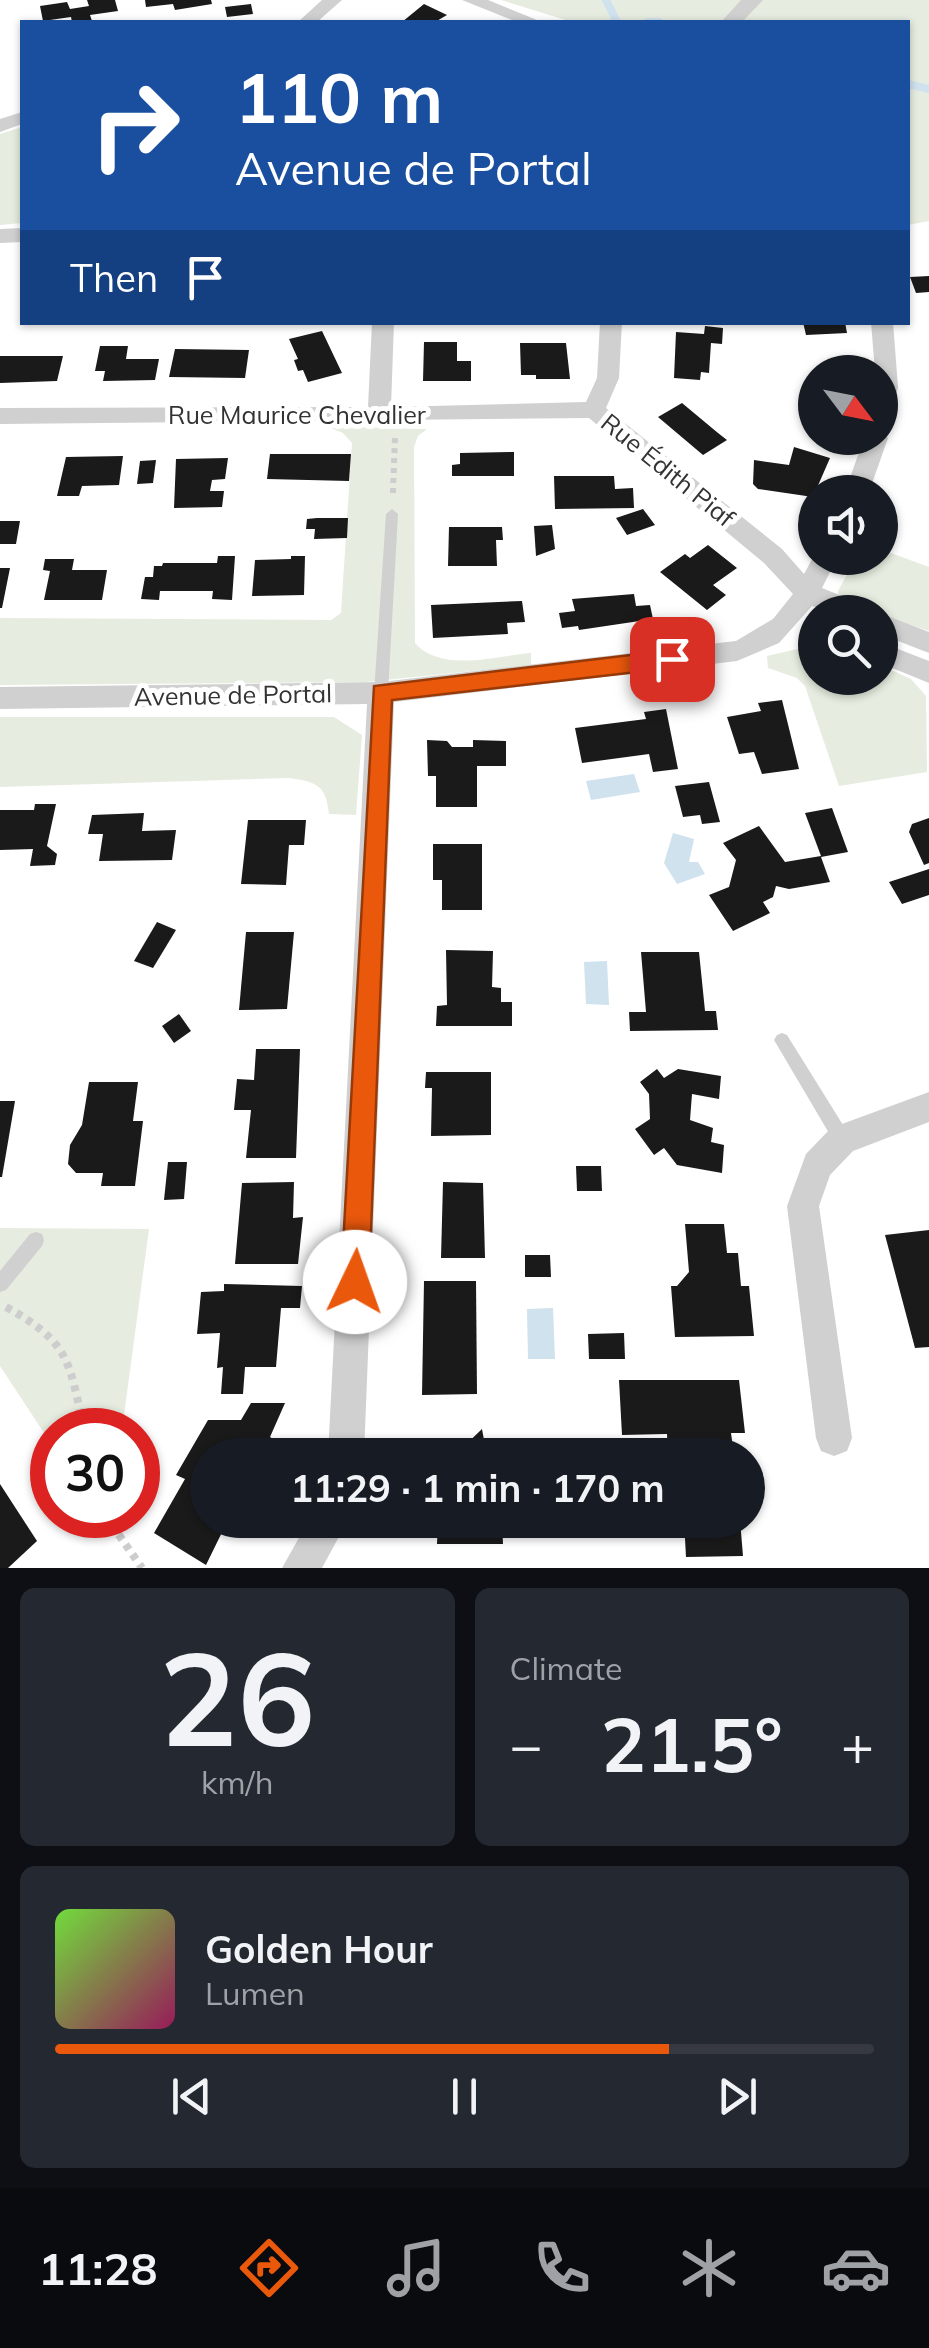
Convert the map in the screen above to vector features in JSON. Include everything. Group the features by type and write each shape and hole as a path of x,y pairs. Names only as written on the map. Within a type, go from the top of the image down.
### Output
{"street":[{"path":"309,20 332,0"},
{"path":"471,0 527,20"},
{"path":"733,20 753,0"},
{"path":"384,325 388,415"},
{"name":"Rue Édith Piaf","path":"611,325 608,378 594,410 773,556 807,593"},
{"path":"882,325 884,355"},
{"name":"Rue Maurice Chevalier","path":"0,416 594,410"},
{"name":"Avenue de Portal","path":"807,593 817,575"},
{"path":"807,593 812,595"},
{"name":"Avenue de Portal","path":"0,698 381,692 737,650 798,625"},
{"path":"898,629 929,642"},
{"path":"898,659 929,672"},
{"path":"347,1438 381,692"},
{"path":"834,1438 803,1206 816,1165 842,1139 929,1107"},
{"path":"301,1568 319,1538"}],"lane":[{"path":"381,692 392,514"},
{"path":"782,1040 842,1139"},
{"path":"0,1284 36,1240"}],"path":[{"path":"388,415 392,514"},
{"path":"0,1304 46,1328 64,1348 79,1408"},
{"path":"120,1538 142,1568"}],"shaded area":[{"path":"501,0 929,0 929,221 910,225 910,20 566,20"},
{"path":"20,128 20,223 0,225 0,134"},
{"path":"326,426 427,429 418,436 414,447 415,643 439,658 454,660 531,653 531,665 366,682 0,685 0,618 331,620 341,613 352,443 343,433"},
{"path":"898,556 929,567 929,631 898,621 898,595 839,595 847,575 898,575"},
{"path":"798,649 798,679 768,668 767,656"},
{"path":"898,673 911,679 926,696 927,772 839,786 808,695 898,695"},
{"path":"0,717 334,717 362,735 356,815 329,814 318,787 289,778 0,787"},
{"path":"0,1228 149,1229 125,1408 30,1408 30,1412 0,1366"}],"water":[{"path":"634,774 640,792 591,800 586,781"},
{"path":"673,833 694,839 689,862 698,862 705,874 677,884 664,863"},
{"path":"607,961 609,1005 586,1004 584,962"},
{"path":"553,1308 555,1359 528,1359 527,1309"}],"building":[{"path":"87,0 115,0 118,11 90,15 92,20 43,20 40,6 67,2 70,9 89,6"},
{"path":"145,0 211,0 212,4 175,10 173,4 146,7"},
{"path":"251,4 253,14 227,17 225,7"},
{"path":"424,4 447,15 438,20 404,20"},
{"path":"929,276 929,292 916,293 910,277"},
{"path":"804,325 846,325 847,333 806,335"},
{"path":"705,326 723,328 722,344 711,343 709,373 701,372 700,380 674,378 676,332 704,334"},
{"path":"322,331 342,373 308,382 303,370 298,371 294,360 298,359 289,339"},
{"path":"424,342 457,342 457,361 471,361 471,381 423,381"},
{"path":"520,343 566,343 570,379 521,375"},
{"path":"100,346 128,346 126,359 159,359 155,380 103,381 105,371 95,371"},
{"path":"175,349 249,350 245,378 169,377"},
{"path":"0,356 63,356 57,381 0,383"},
{"path":"682,403 727,440 703,455 658,417"},
{"path":"794,447 798,448 798,455 830,458 823,475 798,475 798,495 758,489 753,484 754,460 789,465"},
{"path":"514,452 514,476 452,476 452,465 460,464 460,453"},
{"path":"270,454 351,454 349,481 267,479"},
{"path":"123,456 119,485 82,486 79,496 57,496 66,457"},
{"path":"228,458 225,479 212,480 210,491 224,491 222,507 174,508 176,459"},
{"path":"156,460 153,483 137,484 140,461"},
{"path":"554,476 614,476 615,489 633,488 634,508 555,509"},
{"path":"643,509 655,525 627,535 616,518"},
{"path":"348,518 347,538 314,539 315,529 306,529 307,519"},
{"path":"0,521 20,521 16,544 0,544"},
{"path":"552,525 555,549 536,556 534,526"},
{"path":"449,527 502,527 503,540 496,540 497,566 448,566"},
{"path":"708,545 737,568 713,585 726,595 707,610 660,572 685,554 690,558"},
{"path":"218,556 235,556 232,600 212,599 213,591 160,591 159,600 141,599 145,577 153,577 154,566 217,563"},
{"path":"305,556 304,595 252,596 255,560"},
{"path":"45,559 74,559 72,570 107,570 102,600 44,600 50,571 43,570"},
{"path":"0,568 10,568 2,608 0,608"},
{"path":"634,594 636,606 650,605 653,619 579,630 578,626 562,628 559,613 575,611 572,599"},
{"path":"522,601 525,622 507,623 508,634 433,638 431,605"},
{"path":"782,700 799,769 762,774 754,752 739,754 727,717 761,711 758,703"},
{"path":"666,709 678,769 653,772 649,754 582,763 575,728 646,719 644,712"},
{"path":"427,740 447,741 452,747 473,747 473,740 506,741 506,766 477,766 477,807 436,807 436,776 428,776"},
{"path":"709,782 720,822 702,824 700,815 683,817 675,786"},
{"path":"35,804 56,804 47,846 57,854 55,865 30,866 33,849 0,850 0,810 34,810"},
{"path":"832,808 848,852 821,857 830,882 789,889 776,886 773,897 763,902 770,913 733,931 709,895 729,887 736,860 723,843 759,826 785,862 821,856 805,813"},
{"path":"144,813 142,831 176,830 172,860 99,861 103,834 88,834 92,815"},
{"path":"929,818 929,863 924,865 909,832 912,824"},
{"path":"248,820 306,820 304,845 289,845 286,885 241,884"},
{"path":"433,844 482,844 482,910 442,910 442,880 433,880"},
{"path":"929,869 929,895 902,904 889,882"},
{"path":"157,922 176,930 153,968 134,961"},
{"path":"246,932 294,932 287,1009 239,1010"},
{"path":"446,950 493,951 492,987 501,988 501,1002 512,1002 512,1026 436,1026 437,1006 447,1005"},
{"path":"641,952 699,952 705,1011 716,1011 718,1030 630,1031 629,1012 646,1012"},
{"path":"179,1014 191,1031 174,1043 162,1026"},
{"path":"256,1049 300,1049 296,1158 246,1158 251,1110 234,1110 237,1079 254,1080"},
{"path":"657,1069 664,1078 678,1069 721,1076 719,1099 692,1094 690,1120 713,1128 711,1142 724,1145 722,1173 677,1165 664,1148 654,1155 635,1129 650,1119 649,1094 640,1082"},
{"path":"426,1072 491,1072 491,1135 431,1136 432,1088 425,1088"},
{"path":"89,1082 138,1082 133,1121 143,1121 135,1186 101,1186 103,1173 76,1173 68,1164 70,1145 82,1125"},
{"path":"0,1101 15,1101 2,1177 0,1177"},
{"path":"168,1162 187,1162 184,1199 164,1200"},
{"path":"576,1166 601,1166 602,1191 577,1191"},
{"path":"294,1182 293,1218 303,1217 298,1264 235,1264 242,1183"},
{"path":"443,1182 483,1183 485,1258 441,1258"},
{"path":"685,1224 724,1224 727,1253 738,1253 741,1286 749,1286 754,1336 675,1337 671,1286 677,1286 689,1272"},
{"path":"929,1230 929,1347 915,1348 885,1235"},
{"path":"525,1255 550,1255 551,1277 525,1277"},
{"path":"424,1281 476,1281 477,1394 422,1395"},
{"path":"224,1284 302,1286 300,1308 281,1308 276,1367 245,1367 243,1394 221,1394 223,1367 217,1368 220,1333 197,1334 201,1292 224,1291"},
{"path":"624,1333 625,1359 589,1359 588,1334"},
{"path":"619,1380 739,1380 745,1433 731,1433 732,1438 622,1435"},
{"path":"251,1403 285,1403 272,1438 198,1438 208,1420 241,1420"},
{"path":"190,1451 190,1538 219,1538 206,1565 160,1537 160,1523 185,1479 176,1475"},
{"path":"0,1484 30,1530 30,1538 37,1541 8,1568 0,1568"},
{"path":"437,1538 503,1538 503,1544 437,1544"},
{"path":"685,1538 742,1538 743,1556 686,1557"}],"waterway":[{"path":"606,0 616,20"},
{"path":"910,84 929,89"}],"route":[{"path":"355,1282 381,692 672,659"}]}
